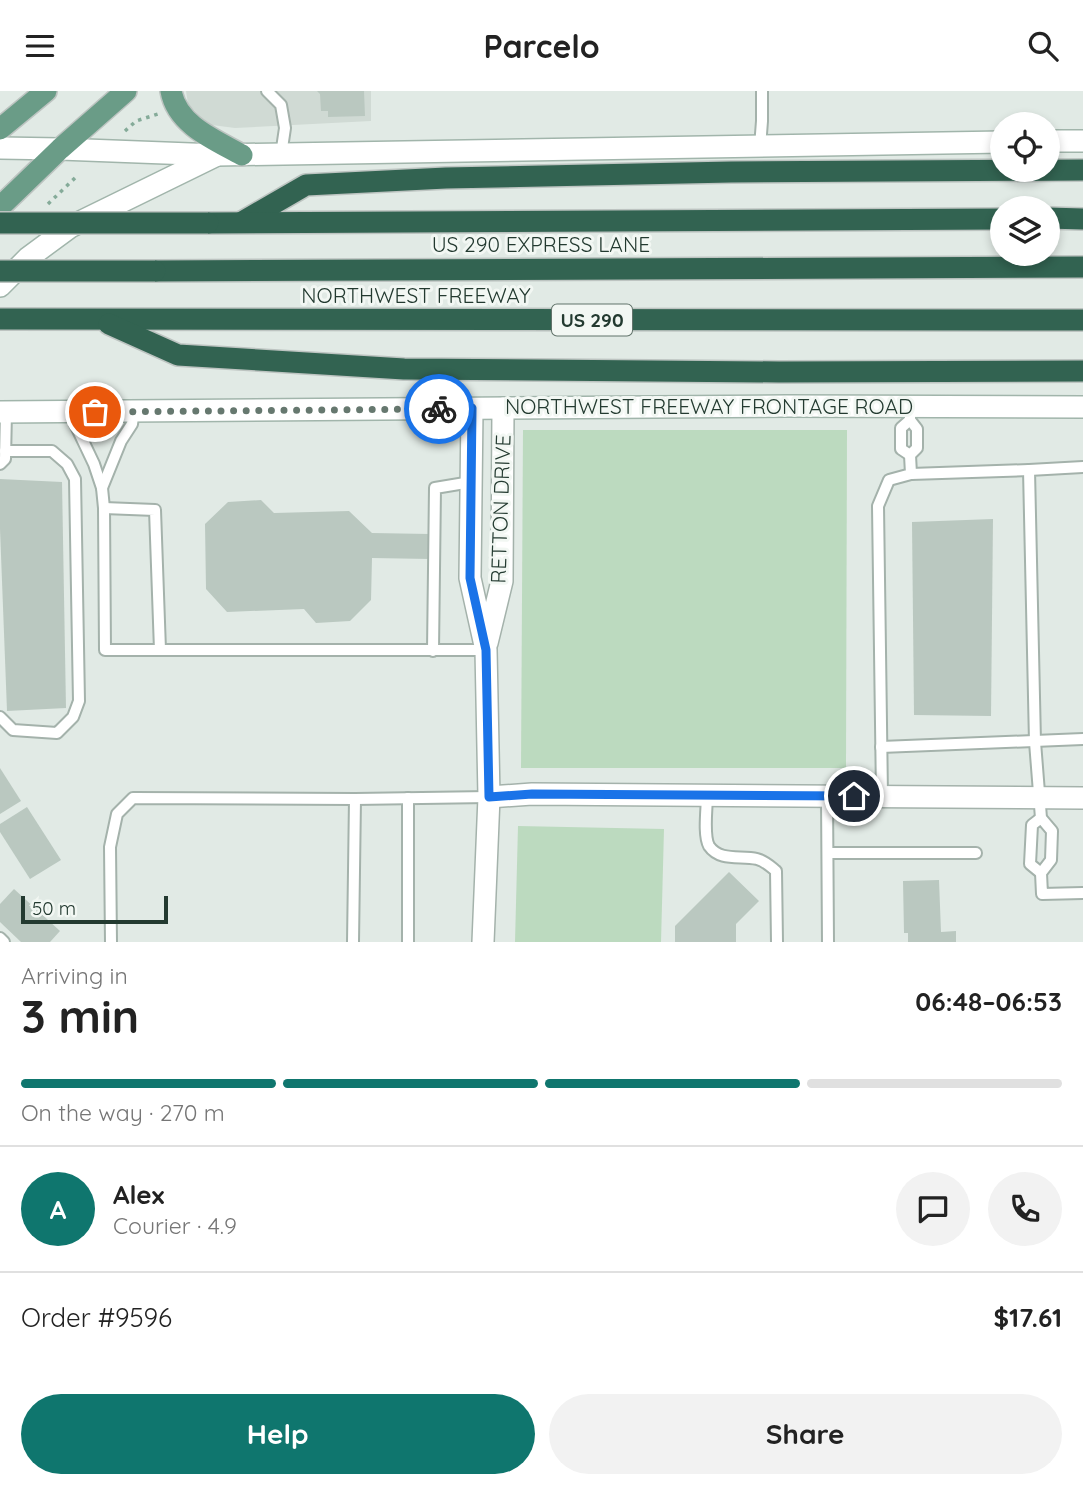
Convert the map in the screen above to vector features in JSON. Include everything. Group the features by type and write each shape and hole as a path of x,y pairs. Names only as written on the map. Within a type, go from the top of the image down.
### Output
{"highway":[{"path":"242,222 306,185 446,178 691,173 1083,170"},
{"path":"1060,218 1083,219"},
{"path":"0,223 990,219"},
{"name":"US 290 EXPRESS LANE","path":"0,271 1083,267"},
{"name":"NORTHWEST FREEWAY","path":"0,319 1083,320"},
{"path":"101,320 178,355 404,369 1083,371"}],"main road":[{"path":"0,129 46,91"},
{"path":"0,207 60,149 127,91"},
{"path":"171,91 175,107 198,130 242,155"},
{"path":"1060,142 1083,141"},
{"path":"0,148 281,155 990,142"},
{"path":"0,286 28,258 70,227 217,155"},
{"name":"NORTHWEST FREEWAY FRONTAGE ROAD","path":"2,412 786,406 910,413 1083,407"},
{"name":"RETTON DRIVE","path":"472,408 470,578 486,650 489,797 483,942"},
{"name":"RETTON DRIVE","path":"486,650 502,581 503,408"},
{"path":"489,797 532,794 882,796 1041,807 1083,798"}],"lane":[{"path":"267,91 281,105 285,128 281,155"},
{"path":"760,147 762,91"},
{"path":"102,488 121,441 132,424 134,411"},
{"path":"0,717 13,730 57,733 73,717 79,701 75,479 67,464 52,451 2,458 2,412"},
{"path":"75,412 75,424 102,488 105,650 486,650"},
{"path":"910,413 901,428 901,449 910,455"},
{"path":"910,413 917,429 917,448 910,455 911,474"},
{"path":"882,796 877,506 889,480 911,474 1083,467"},
{"path":"1029,470 1035,742 1041,807 1052,831 1051,860 1041,873 1042,894 1083,893"},
{"path":"433,651 435,488 471,482"},
{"path":"104,507 155,510 160,650"},
{"path":"881,747 1083,739"},
{"path":"707,795 706,832 709,845 718,854 731,858 757,859 776,871 777,942"},
{"path":"827,796 828,942"},
{"path":"111,942 110,846 117,814 133,798 489,797"},
{"path":"408,798 408,942"},
{"path":"353,942 355,799"},
{"path":"1041,807 1031,825 1030,864 1041,873"},
{"path":"828,853 976,853"},
{"path":"0,938 4,942"}],"path":[{"path":"124,120 136,121 163,112"},
{"path":"123,133 136,121"}],"shaded area":[{"path":"186,91 371,91 371,121 235,128 212,125 188,104"}],"green space":[{"path":"523,430 847,430 846,768 521,768"},
{"path":"518,826 664,829 661,942 515,942"}],"building":[{"path":"317,91 364,91 365,116 328,117 328,111 321,111 320,94"},
{"path":"0,479 62,482 66,708 7,711"},
{"path":"261,500 274,513 349,511 372,533 430,534 430,559 372,558 371,600 350,621 316,623 304,609 227,612 206,589 205,524 228,502"},
{"path":"993,519 991,716 914,715 912,522"},
{"path":"0,768 21,801 0,814"},
{"path":"27,807 61,860 30,879 0,832 0,824"},
{"path":"729,872 759,901 736,924 736,942 675,942 675,926"},
{"path":"939,880 941,932 956,931 956,942 908,942 908,933 904,933 903,881"},
{"path":"14,889 60,931 50,942 21,942 0,922 0,904"}],"way so far":[{"path":"95,412 439,409"}],"route":[{"path":"439,409 472,408 470,578 486,650 489,797 532,794 854,796"}]}
